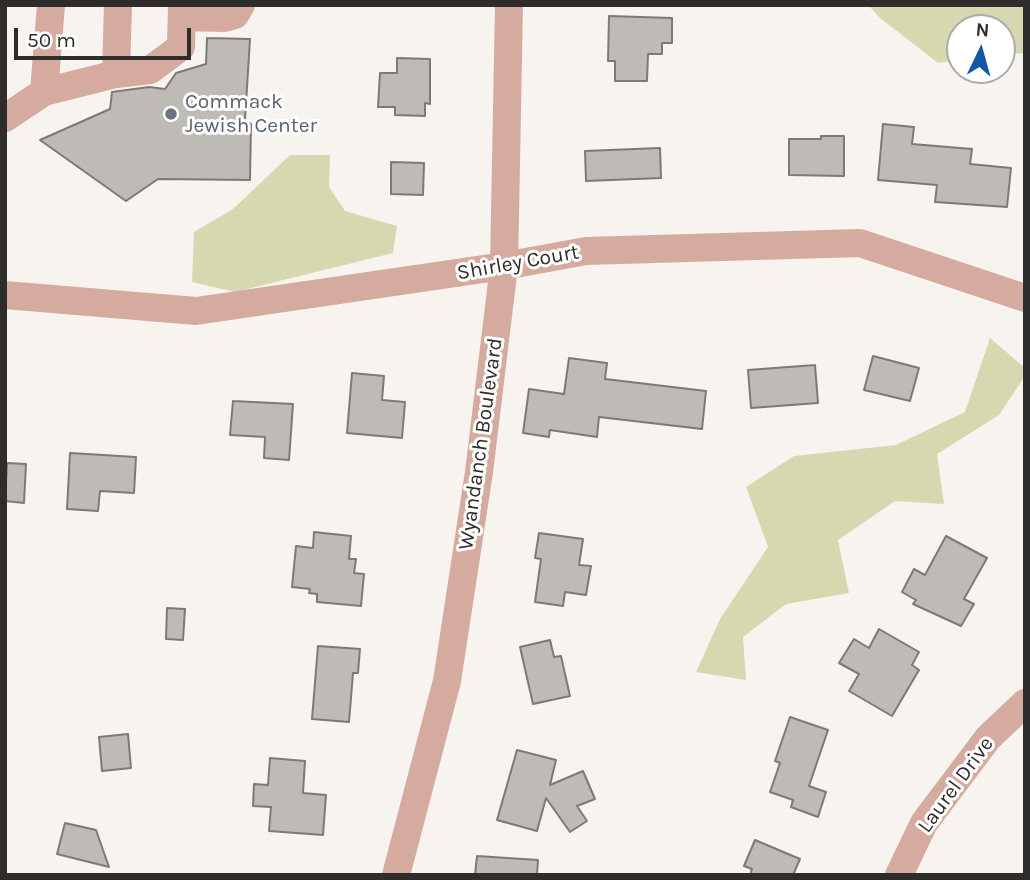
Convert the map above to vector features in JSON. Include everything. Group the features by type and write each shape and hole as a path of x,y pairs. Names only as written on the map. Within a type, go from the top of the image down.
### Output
{"street":[{"path":"44,92 51,5"},
{"path":"116,74 118,5"},
{"path":"5,118 44,92 116,74 150,70 181,47 182,11 224,18 235,15 241,5"},
{"name":"Wyandanch Boulevard","path":"396,875 447,681 479,472 505,266 509,5"},
{"name":"Shirley Court","path":"5,295 196,311 505,266 586,251 860,243 1025,298"},
{"name":"Laurel Drive","path":"899,875 924,823 988,738 1025,703"}],"green space":[{"path":"868,5 1025,5 1025,53 1016,54 1016,14 946,14 946,62 938,63 880,18"},
{"path":"290,155 330,155 329,187 345,211 397,226 393,253 235,292 192,282 194,232 233,209"},
{"path":"990,338 1025,368 1025,376 999,415 937,454 944,504 895,501 838,540 849,593 786,604 743,637 746,680 696,672 720,619 768,547 746,487 794,456 896,445 965,412"}],"building":[{"path":"609,16 672,18 672,43 662,43 662,54 648,54 647,81 615,81 615,61 608,61"},
{"name":"Commack Jewish Center","path":"207,38 250,39 245,120 251,124 250,180 158,179 126,201 40,140 110,109 112,92 149,87 165,89 176,73 206,64"},
{"path":"397,58 430,59 430,104 425,103 425,116 395,115 395,107 378,107 380,73 397,73"},
{"path":"883,124 914,127 912,144 972,149 970,164 1011,168 1007,207 935,202 937,185 878,180"},
{"path":"821,136 844,136 844,176 789,175 789,139 821,139"},
{"path":"660,148 661,178 586,181 585,151"},
{"path":"391,162 424,163 423,195 391,194"},
{"path":"873,356 919,368 910,401 864,390"},
{"path":"569,358 607,363 605,379 706,391 702,429 599,417 597,437 550,430 549,437 523,433 529,389 564,394"},
{"path":"815,365 818,403 751,408 748,370"},
{"path":"352,373 384,376 382,400 405,402 402,438 347,433"},
{"path":"233,401 293,404 289,460 264,458 265,437 230,435"},
{"path":"70,453 136,457 134,493 100,491 98,511 67,509"},
{"path":"7,463 26,464 24,503 5,501"},
{"path":"314,532 351,536 349,559 356,559 354,573 364,574 361,606 317,602 317,594 309,593 310,589 292,587 296,546 313,548"},
{"path":"539,533 583,539 579,565 591,566 586,595 565,592 563,606 535,602 541,559 535,558"},
{"path":"946,536 987,558 964,599 974,604 961,626 913,604 916,600 902,592 914,569 925,575"},
{"path":"167,608 185,609 183,640 166,639"},
{"path":"879,629 919,652 912,665 919,670 892,716 849,691 859,674 839,663 854,639 869,648"},
{"path":"550,640 554,657 561,656 570,696 533,704 520,647"},
{"path":"318,646 360,649 358,673 353,673 349,722 312,719"},
{"path":"790,717 828,730 809,786 826,792 818,817 791,807 793,800 770,792 780,763 775,761"},
{"path":"128,734 131,768 102,771 99,737"},
{"path":"517,750 556,760 550,785 583,771 595,799 577,806 587,821 570,832 546,798 537,831 497,820"},
{"path":"270,758 305,761 303,793 326,795 323,835 269,831 271,807 253,806 254,784 268,785"},
{"path":"65,823 96,830 109,867 57,854"},
{"path":"755,840 800,859 793,875 750,875 752,869 744,866"},
{"path":"477,856 538,860 537,875 475,875"}],"place":[{"name":"Commack Jewish Center","path":"171,114"}]}
